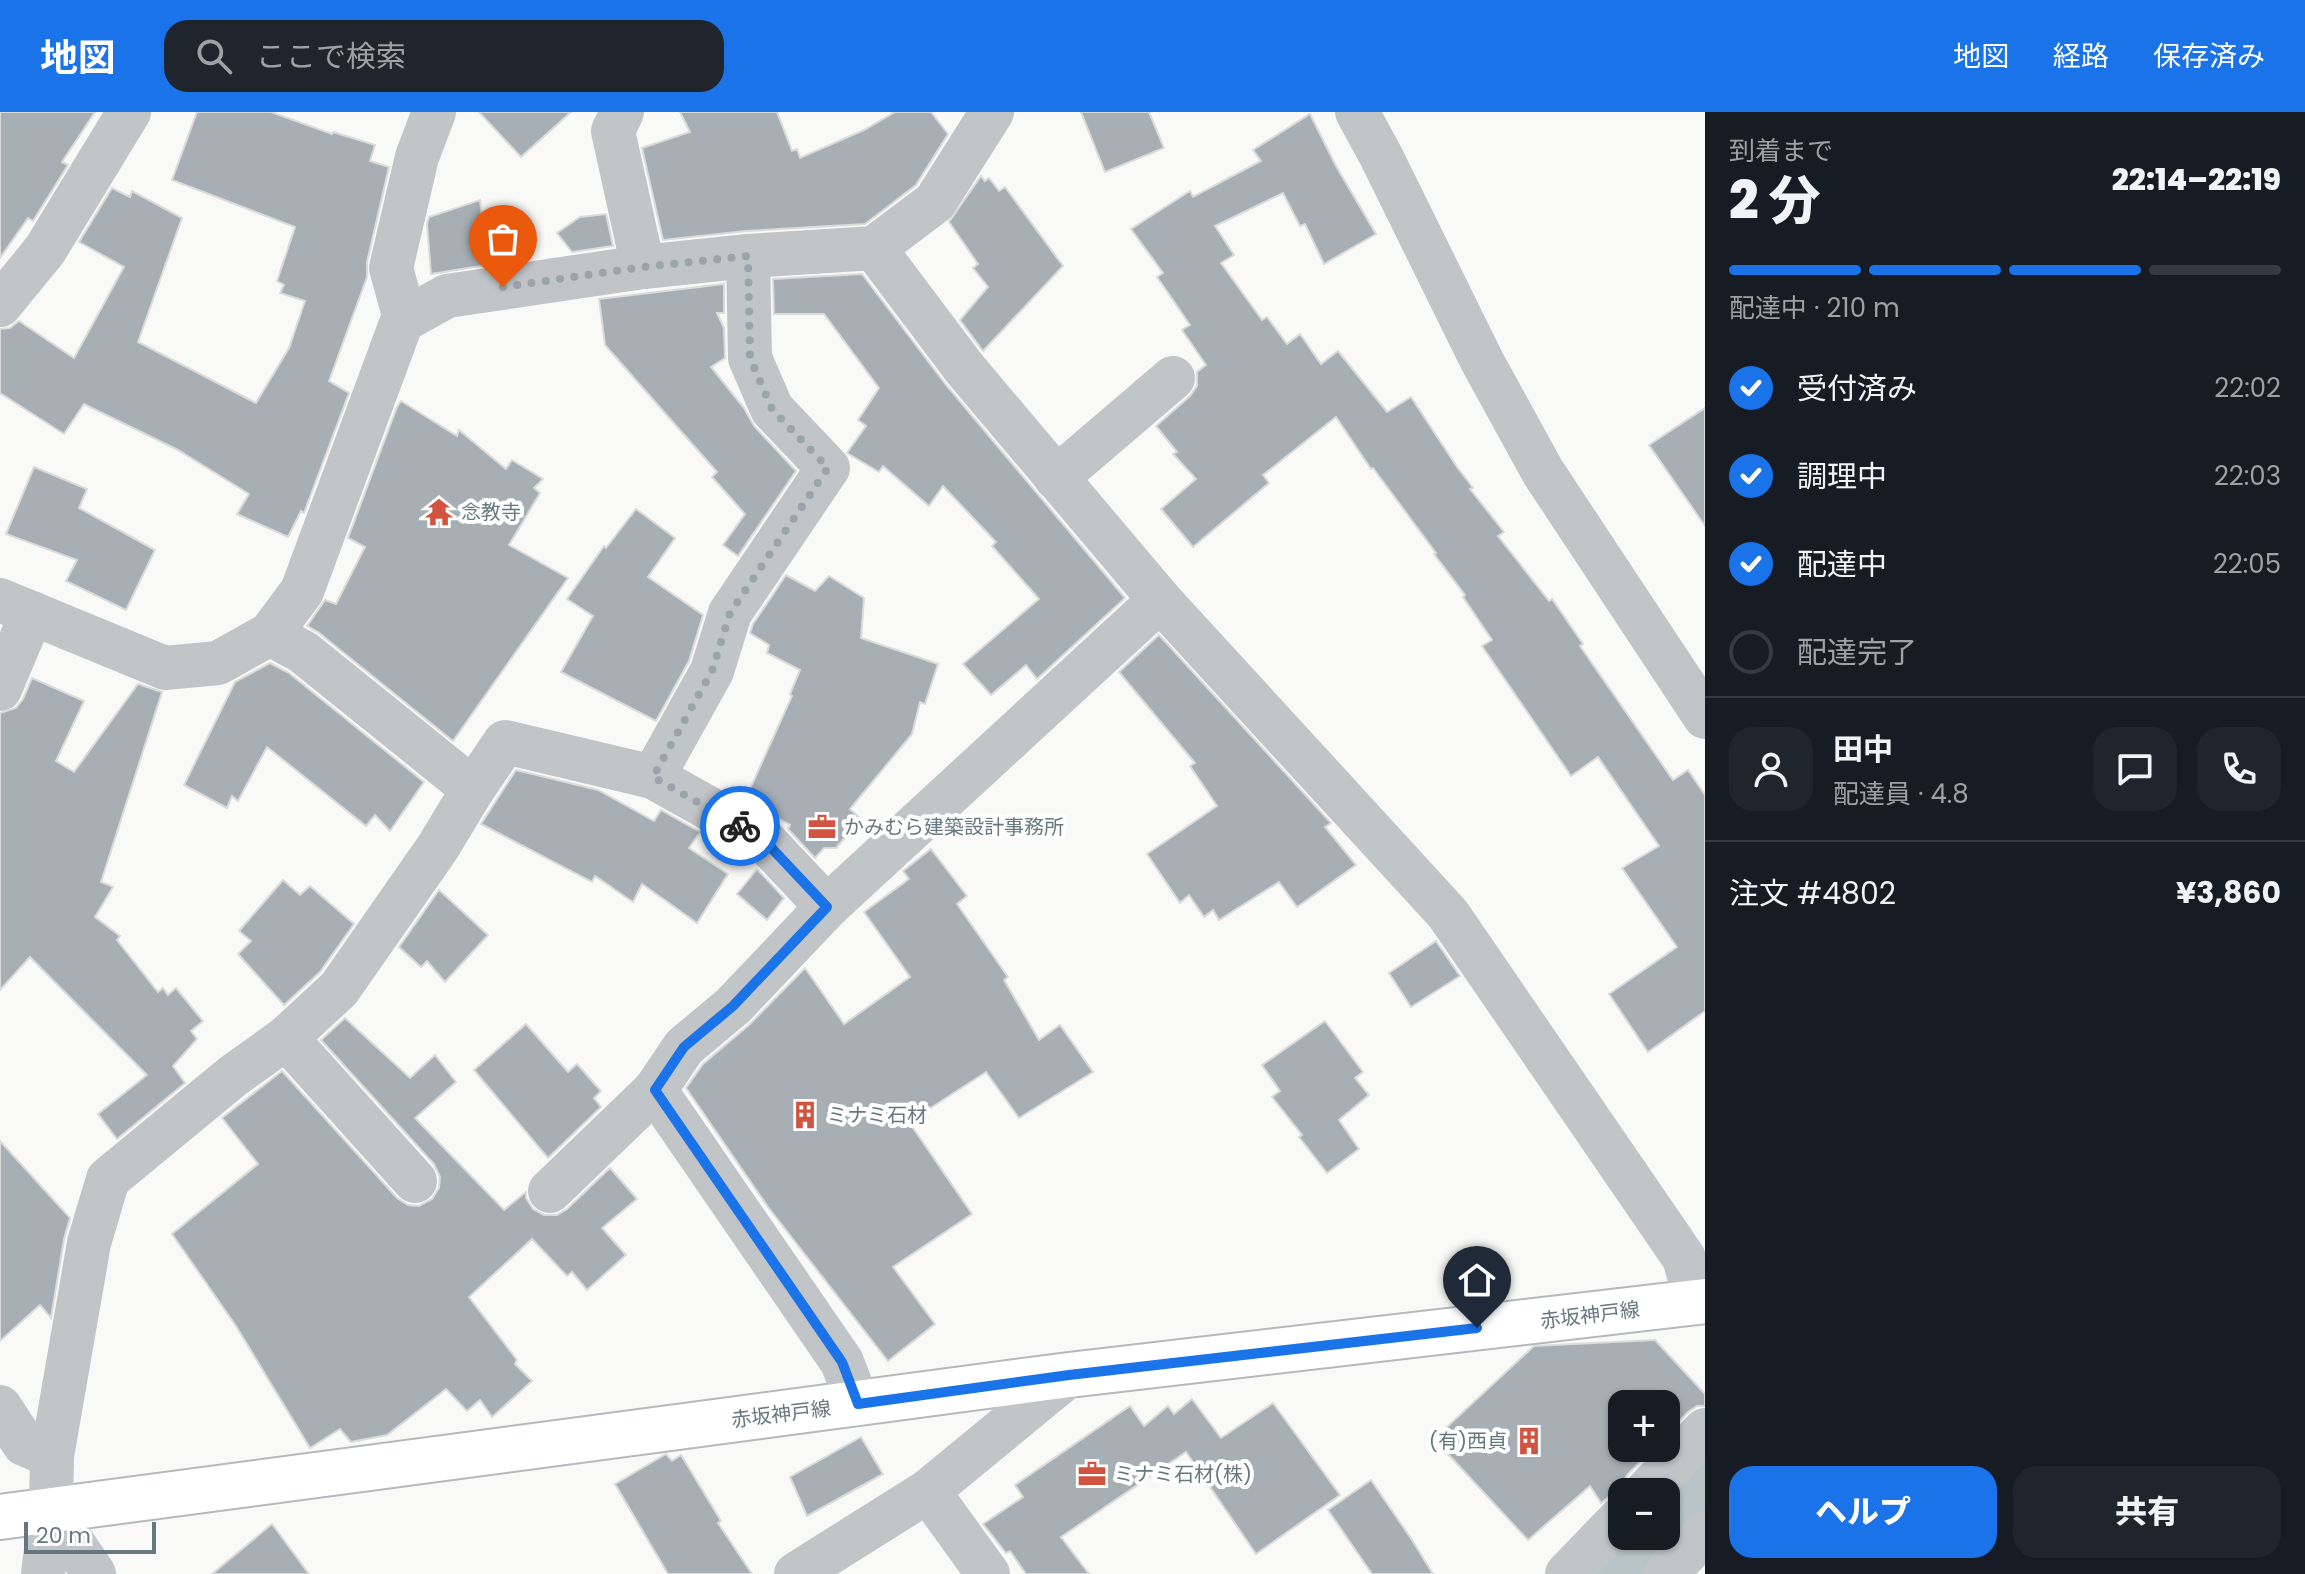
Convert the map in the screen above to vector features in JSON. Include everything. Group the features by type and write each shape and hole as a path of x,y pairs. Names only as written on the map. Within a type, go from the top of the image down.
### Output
{"main road":[{"name":"赤坂神戸線","path":"0,1517 1069,1375 1701,1302"}],"street":[{"path":"0,305 45,250 129,112"},
{"path":"405,319 391,268 417,157 434,112"},
{"path":"622,112 613,131 643,267"},
{"path":"0,689 16,606 165,668 218,663 270,634 302,591 405,319 447,296 643,267 874,248 935,202 992,112"},
{"path":"1357,112 1482,361 1543,472 1705,717"},
{"path":"874,248 965,369 1160,600 1448,914 1684,1258 1701,1302"},
{"path":"653,777 712,671 730,613 828,468 772,409 750,358 748,256"},
{"path":"1056,478 1173,378"},
{"path":"550,1191 655,1090 684,1047 733,1006 827,907 1160,600"},
{"path":"270,634 303,652 473,789"},
{"path":"43,1574 51,1510 52,1456 89,1243 108,1179 233,1076 286,1038 339,989 438,847 505,742 653,777 762,838 827,907"},
{"path":"286,1038 415,1181"},
{"path":"655,1090 842,1362 858,1404"},
{"path":"796,1574 928,1491 1069,1375"},
{"path":"0,1407 24,1444 52,1456"},
{"path":"1659,1478 1705,1430"},
{"path":"928,1491 988,1574"},
{"path":"51,1510 94,1574"},
{"path":"1567,1574 1608,1532"},
{"path":"1666,1574 1705,1533"}],"building":[{"path":"0,112 95,112 62,162 68,165 33,221 28,218 0,258"},
{"path":"197,112 271,112 332,134 375,145 370,161 389,167 367,262 367,277 329,381 349,393 304,513 301,511 288,537 237,514 249,494 178,450 84,404 64,434 0,393 0,329 10,328 19,321 74,358 124,267 79,242 112,188 130,197 132,191 182,218 138,342 256,403 289,348 305,301 280,293 284,285 277,281 295,227 172,180"},
{"path":"479,112 571,112 521,157"},
{"path":"680,112 777,112 792,151 797,149 800,158 864,130 895,112 931,112 948,134 916,185 865,224 746,231 663,240 642,148 690,132"},
{"path":"1081,112 1149,112 1164,148 1105,172"},
{"path":"1310,114 1376,234 1324,264 1305,224 1300,226 1283,193 1215,226 1234,255 1221,263 1262,320 1267,317 1287,344 1300,334 1321,364 1338,351 1387,412 1411,397 1473,488 1470,489 1504,532 1498,536 1549,601 1552,599 1583,644 1580,646 1673,780 1688,770 1705,795 1705,1011 1648,1052 1609,994 1677,947 1622,868 1659,846 1598,757 1571,776 1482,646 1492,640 1463,597 1465,595 1336,417 1263,475 1269,483 1193,547 1161,509 1196,479 1173,454 1177,452 1156,426 1190,396 1197,386 1197,372 1206,365 1182,330 1190,325 1157,277 1163,273 1131,229 1190,191 1193,197 1261,161 1253,150"},
{"path":"981,176 985,181 989,178 999,191 1005,187 1063,266 983,351 960,320 988,287 973,268 978,264 949,222"},
{"path":"480,200 487,265 431,274 429,217"},
{"path":"606,214 613,246 572,252 557,233 580,217"},
{"path":"862,274 946,385 1125,598 1037,679 1026,665 991,695 963,664 1039,599 992,546 996,542 943,486 929,506 883,466 879,472 847,453 866,426 858,420 879,388 824,314 774,314 773,279"},
{"path":"724,284 724,313 717,313 724,328 725,358 711,367 744,408 754,426 796,471 738,556 723,545 745,514 712,477 717,472 605,345 599,299"},
{"path":"401,401 457,436 459,430 506,469 512,460 543,479 534,488 540,493 509,545 568,578 453,741 307,626 325,600 336,604 365,547 348,538"},
{"path":"1705,408 1705,526 1649,445"},
{"path":"34,467 87,489 79,508 155,550 126,610 66,581 77,560 6,534"},
{"path":"636,509 675,538 648,577 703,615 689,661 656,721 561,672 593,616 567,599 604,546 606,548"},
{"path":"786,575 815,591 829,576 864,598 861,638 938,664 925,704 920,702 912,734 850,809 861,819 836,848 824,848 815,858 788,829 790,825 745,800 792,696 790,694 800,670 767,653 769,645 750,633"},
{"path":"1159,635 1331,823 1325,827 1356,865 1297,907 1279,882 1219,920 1213,910 1204,917 1189,895 1180,903 1147,854 1217,806 1190,766 1195,763 1119,672"},
{"path":"270,663 289,673 424,782 390,831 375,815 366,826 267,747 238,801 232,796 227,808 184,785 235,682"},
{"path":"32,678 84,701 56,761 74,772 138,684 162,692 101,882 113,887 95,917 120,936 117,940 158,992 163,988 168,995 176,988 203,1021 191,1031 197,1039 173,1066 185,1083 117,1139 98,1114 147,1075 30,957 0,990 0,713 16,708"},
{"path":"516,770 598,790 654,821 661,810 700,832 689,848 728,874 697,923 642,884 633,902 595,876 592,882 481,824"},
{"path":"931,849 967,896 957,904 1008,977 1004,980 1039,1040 1060,1025 1093,1072 1019,1118 986,1072 909,1122 972,1214 893,1267 935,1324 888,1361 768,1207 686,1088 703,1064 749,1025 805,968 844,1024 910,977 864,912 909,879 903,871"},
{"path":"757,869 784,898 767,920 737,894"},
{"path":"283,880 300,895 310,886 354,924 320,972 284,1005 238,954 251,941 239,931"},
{"path":"439,890 488,935 445,982 427,961 421,967 399,947"},
{"path":"1436,941 1460,976 1411,1007 1389,973"},
{"path":"345,1018 410,1078 435,1055 456,1082 415,1118 504,1210 526,1192 533,1209 544,1215 557,1215 610,1168 637,1199 602,1228 626,1255 587,1290 572,1272 567,1276 532,1239 469,1297 517,1360 515,1364 532,1381 492,1417 480,1400 467,1411 446,1389 387,1435 351,1442 340,1429 310,1448 236,1326 172,1234 258,1164 222,1118 282,1071 397,1198 408,1205 419,1206 432,1199 439,1188 440,1177 434,1164 321,1040"},
{"path":"1325,1021 1363,1072 1355,1078 1369,1095 1339,1120 1359,1149 1327,1173 1272,1097 1280,1091 1262,1065"},
{"path":"526,1024 568,1072 577,1064 601,1091 594,1098 601,1107 548,1158 474,1070"},
{"path":"0,1141 70,1218 51,1318 40,1305 0,1341"},
{"name":"(有)西貞","path":"1655,1340 1705,1394 1705,1406 1697,1406 1680,1420 1680,1390 1608,1390 1608,1462 1640,1462 1626,1478 1608,1478 1608,1498 1601,1503 1590,1486 1528,1540 1434,1439 1534,1346"},
{"path":"1192,1399 1221,1438 1273,1403 1340,1495 1256,1554 1186,1452 1061,1537 1089,1574 1026,1574 1010,1551 1006,1553 983,1524 1023,1497 1015,1485 1130,1406 1144,1426 1168,1406 1174,1414"},
{"path":"861,1437 883,1474 807,1516 790,1477"},
{"path":"666,1454 672,1461 681,1455 721,1521 718,1523 752,1574 668,1574 615,1484"},
{"path":"1371,1480 1433,1574 1372,1574 1328,1510"},
{"path":"272,1524 309,1574 212,1574"}],"waterway":[{"path":"1680,1509 1705,1480"},
{"path":"1624,1574 1645,1550"}],"way so far":[{"path":"503,287 748,256 750,358 772,409 828,468 730,613 712,671 653,777 740,826"}],"place":[{"name":"念教寺","path":"439,512"},
{"name":"かみむら建築設計事務所","path":"822,827"},
{"name":"ミナミ石材","path":"805,1115"},
{"name":"(有)西貞","path":"1529,1441"},
{"name":"ミナミ石材(株)","path":"1092,1474"}],"route":[{"path":"740,826 762,838 827,907 733,1006 684,1047 655,1090 842,1362 858,1404 1069,1375 1477,1328"}]}
